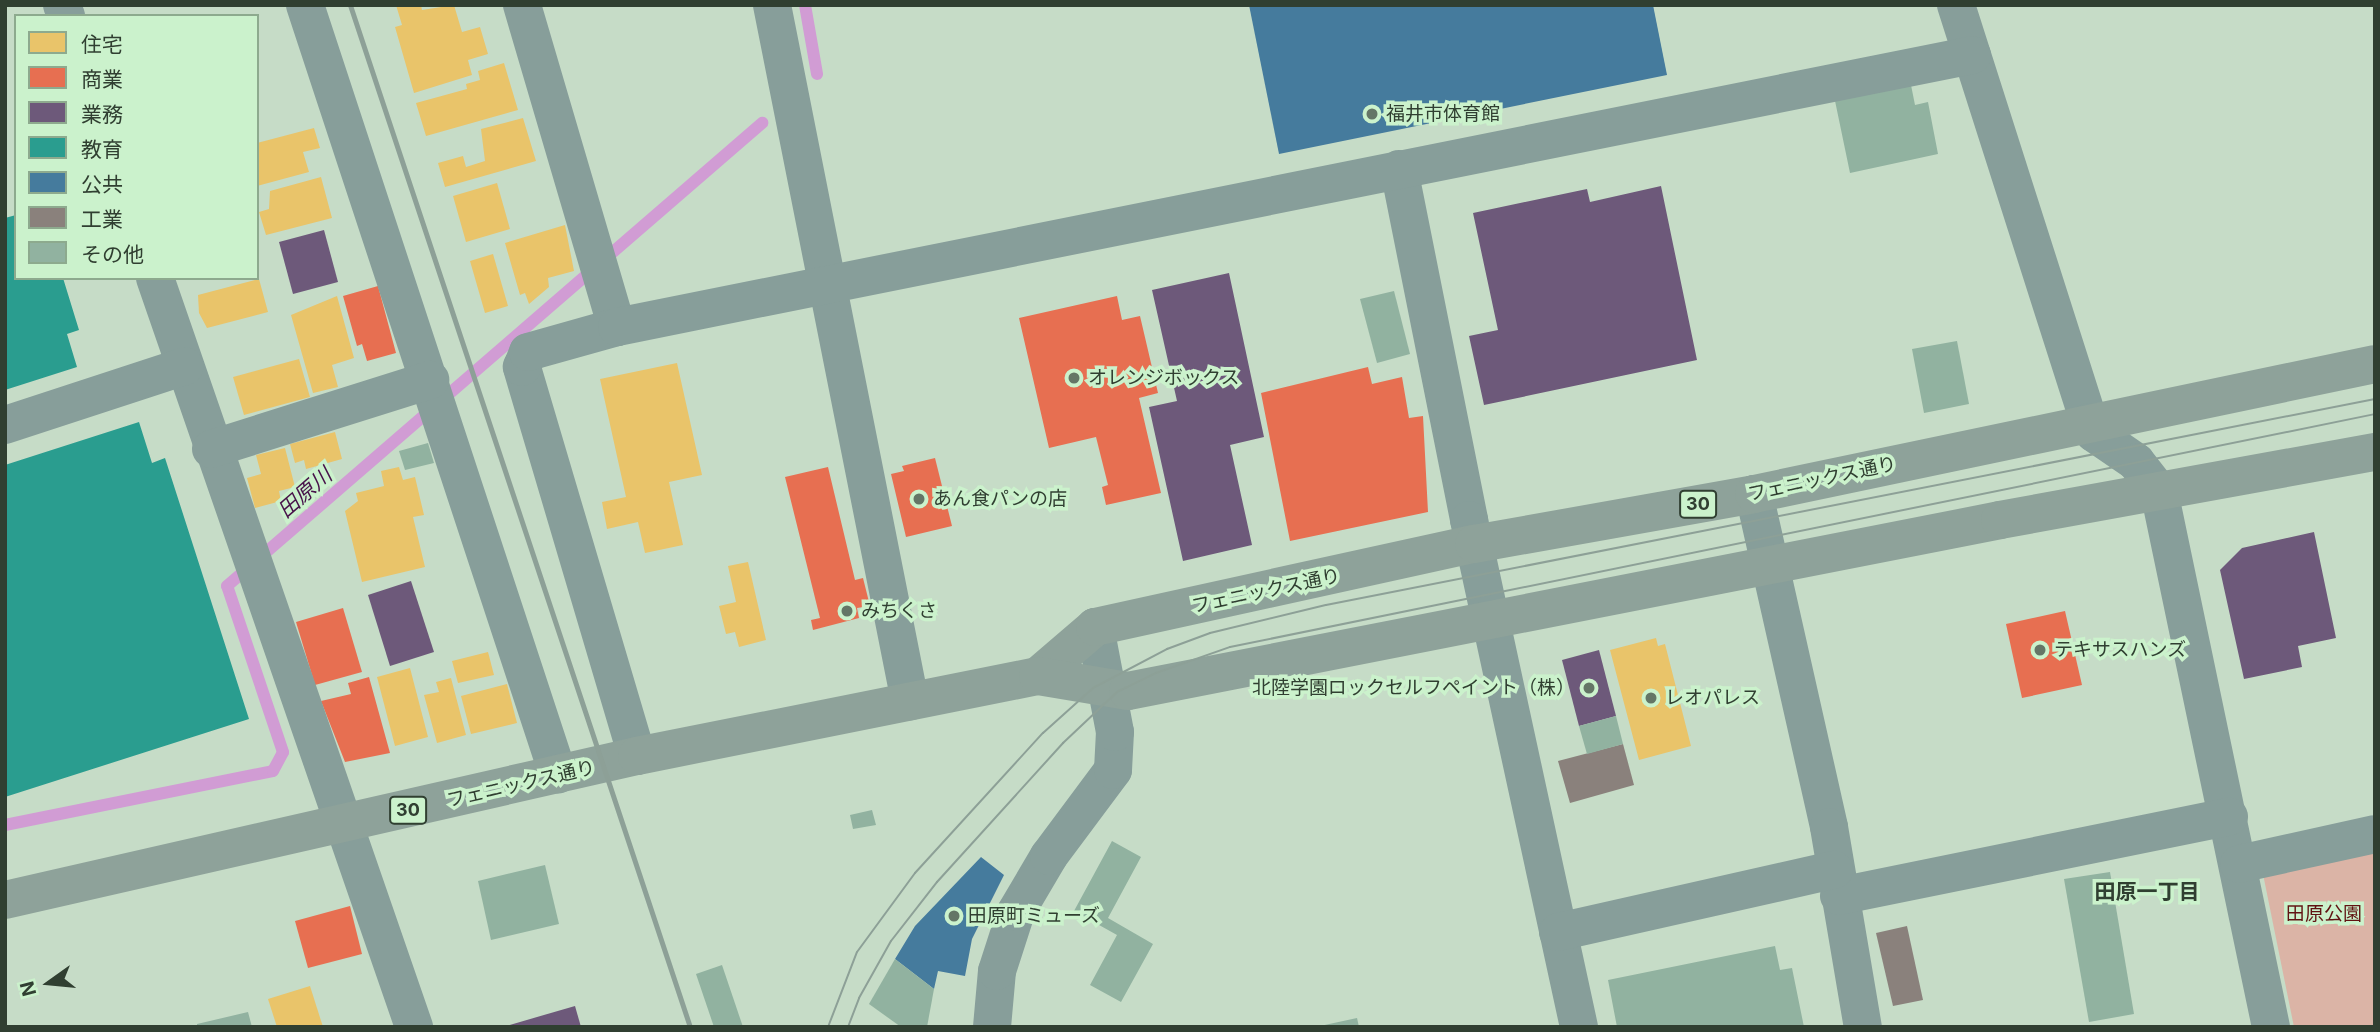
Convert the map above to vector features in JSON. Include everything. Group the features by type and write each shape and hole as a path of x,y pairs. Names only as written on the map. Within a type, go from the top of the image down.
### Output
{"main road":[{"name":"フェニックス通り","path":"1038,676 1095,628 1474,544 1754,494 2375,364"},
{"name":"フェニックス通り","path":"5,900 637,756 1038,676 1104,690 1128,691 1769,565 2375,452"}],"street":[{"path":"305,5 558,774"},
{"path":"522,5 617,327"},
{"path":"772,5 910,701"},
{"path":"1956,5 2089,422 2094,433 2136,462 2159,491 2271,1027"},
{"path":"637,756 522,367 528,352 617,327 829,287 1399,169 1972,55"},
{"path":"1399,169 1474,544 1579,1027"},
{"path":"156,280 263,601 414,1027"},
{"path":"5,425 184,366"},
{"path":"211,449 435,395"},
{"path":"1754,494 1829,827 1836,883 1863,1027"},
{"path":"992,1027 997,971 1016,912 1049,856 1113,770 1115,732 1104,690 1095,628"},
{"path":"1558,932 2229,817"},
{"path":"2239,864 2375,834"}],"green space":[{"name":"田原公園","path":"2375,849 2375,1027 2294,1027 2263,874"}],"building: 住宅":[{"path":"396,5 421,5 422,10 454,5 462,32 480,27 488,54 468,60 472,75 414,93 395,27 402,25"},
{"path":"504,63 518,110 426,136 416,103 467,89 466,84 480,80 478,71"},
{"path":"523,118 536,161 445,187 438,163 463,156 466,167 485,161 481,129"},
{"path":"314,128 320,148 303,152 309,172 259,185 259,142"},
{"path":"321,177 332,218 266,235 259,212 269,209 270,191"},
{"path":"497,183 510,229 466,242 453,196"},
{"path":"565,225 574,271 548,278 549,287 529,304 525,293 520,295 505,243"},
{"path":"493,254 508,306 485,313 470,261"},
{"path":"259,279 268,312 207,328 199,313 198,295"},
{"path":"337,296 354,358 332,365 338,387 313,393 291,315"},
{"path":"299,359 310,397 244,415 233,377"},
{"path":"677,363 702,475 669,482 683,545 645,553 638,522 607,529 602,502 626,497 600,379"},
{"path":"335,432 342,459 306,469 304,460 295,463 290,444"},
{"path":"285,448 295,487 279,491 281,501 255,508 247,478 261,474 256,455"},
{"path":"399,467 403,480 415,477 424,515 413,517 425,567 362,582 345,511 358,501 356,493 384,486 381,471"},
{"path":"748,562 766,640 739,647 735,632 726,634 719,606 736,602 728,566"},
{"name":"レオパレス","path":"1656,638 1658,646 1665,644 1691,746 1639,760 1610,650"},
{"path":"488,652 494,675 458,683 452,661"},
{"path":"410,668 428,737 395,746 377,677"},
{"path":"451,678 466,735 437,743 424,695 439,692 436,682"},
{"path":"507,684 517,723 471,734 461,696"},
{"path":"310,986 323,1027 277,1027 268,999"}],"building: 商業":[{"path":"378,286 396,353 367,361 362,344 357,346 343,296"},
{"path":"1117,296 1122,320 1140,316 1158,393 1139,398 1161,493 1106,505 1102,487 1108,485 1096,437 1049,448 1019,318"},
{"path":"1368,367 1372,384 1402,377 1409,418 1423,416 1428,512 1290,541 1261,393"},
{"path":"935,458 952,526 906,537 891,474 904,471 902,466"},
{"path":"828,467 855,580 863,578 870,606 857,608 859,618 813,630 811,620 820,618 785,477"},
{"path":"343,608 362,672 315,685 296,622"},
{"path":"2065,611 2082,685 2022,698 2006,624"},
{"path":"369,677 390,753 345,762 321,701 351,694 348,683"},
{"path":"350,906 362,954 308,968 295,921"}],"building: 業務":[{"path":"1661,186 1697,360 1484,405 1469,336 1498,330 1473,213 1587,189 1590,202"},
{"path":"324,230 338,282 293,294 279,242"},
{"path":"1229,273 1264,437 1230,445 1252,545 1183,561 1149,407 1177,401 1152,290"},
{"path":"2314,532 2336,638 2298,646 2302,667 2244,679 2220,570 2242,548"},
{"path":"411,581 434,652 390,666 368,595"},
{"name":"北陸学園ロックセルフペイント（株）","path":"1599,650 1616,716 1579,726 1562,660"},
{"path":"575,1006 581,1027 506,1027 506,1026"}],"building: 教育":[{"path":"14,216 14,280 64,280 79,330 67,334 77,367 5,390 5,218"},
{"path":"139,422 152,463 165,458 249,719 5,797 5,465"}],"building: 公共":[{"name":"福井市体育館","path":"1249,5 1653,5 1667,75 1279,154"},
{"name":"田原町ミューズ","path":"981,857 1004,875 972,939 965,976 938,971 934,989 895,959 915,926"}],"building: 工業":[{"path":"1623,744 1634,785 1570,803 1558,761"},
{"path":"1907,926 1923,1000 1893,1006 1876,933"}],"building: その他":[{"path":"1910,80 1915,105 1928,102 1938,154 1850,173 1834,96"},
{"path":"1394,291 1410,354 1377,363 1360,299"},
{"path":"1957,341 1969,404 1924,413 1912,349"},
{"path":"428,443 434,463 405,470 399,451"},
{"path":"1616,716 1623,744 1587,754 1579,726"},
{"path":"872,810 876,825 853,829 850,815"},
{"path":"1112,841 1141,857 1108,918 1153,944 1121,1002 1090,985 1117,935 1074,911"},
{"path":"545,865 559,924 491,940 478,881"},
{"path":"2110,872 2134,1014 2089,1022 2064,879"},
{"path":"1775,946 1780,970 1792,968 1804,1027 1617,1027 1608,980"},
{"path":"895,959 934,989 927,1027 901,1027 869,1004"},
{"path":"722,965 743,1027 714,1027 696,974"},
{"path":"248,1012 252,1027 197,1027 197,1024"},
{"path":"1357,1018 1359,1027 1320,1026"}],"waterway":[{"name":"田原川","path":"805,5 817,74"},
{"name":"田原川","path":"5,825 273,771 283,752 227,586 762,123"}],"tram line":[{"path":"828,1027 857,952 915,873 1043,733 1093,688 1167,649 1210,633 1326,605 2375,399"},
{"path":"848,1027 859,998 891,941 937,882 1063,743 1117,692 1156,673 1230,647 2375,414"}],"railway":[{"path":"350,5 690,1027"}],"place":[{"name":"福井市体育館","path":"1372,114"},
{"name":"オレンジボックス","path":"1074,378"},
{"name":"あん食パンの店","path":"919,499"},
{"name":"みちくさ","path":"847,611"},
{"name":"テキサスハンズ","path":"2040,650"},
{"name":"北陸学園ロックセルフペイント（株）","path":"1589,688"},
{"name":"レオパレス","path":"1651,698"},
{"name":"田原町ミューズ","path":"954,916"}],"district":[{"name":"田原一丁目","path":"2147,892"}]}
